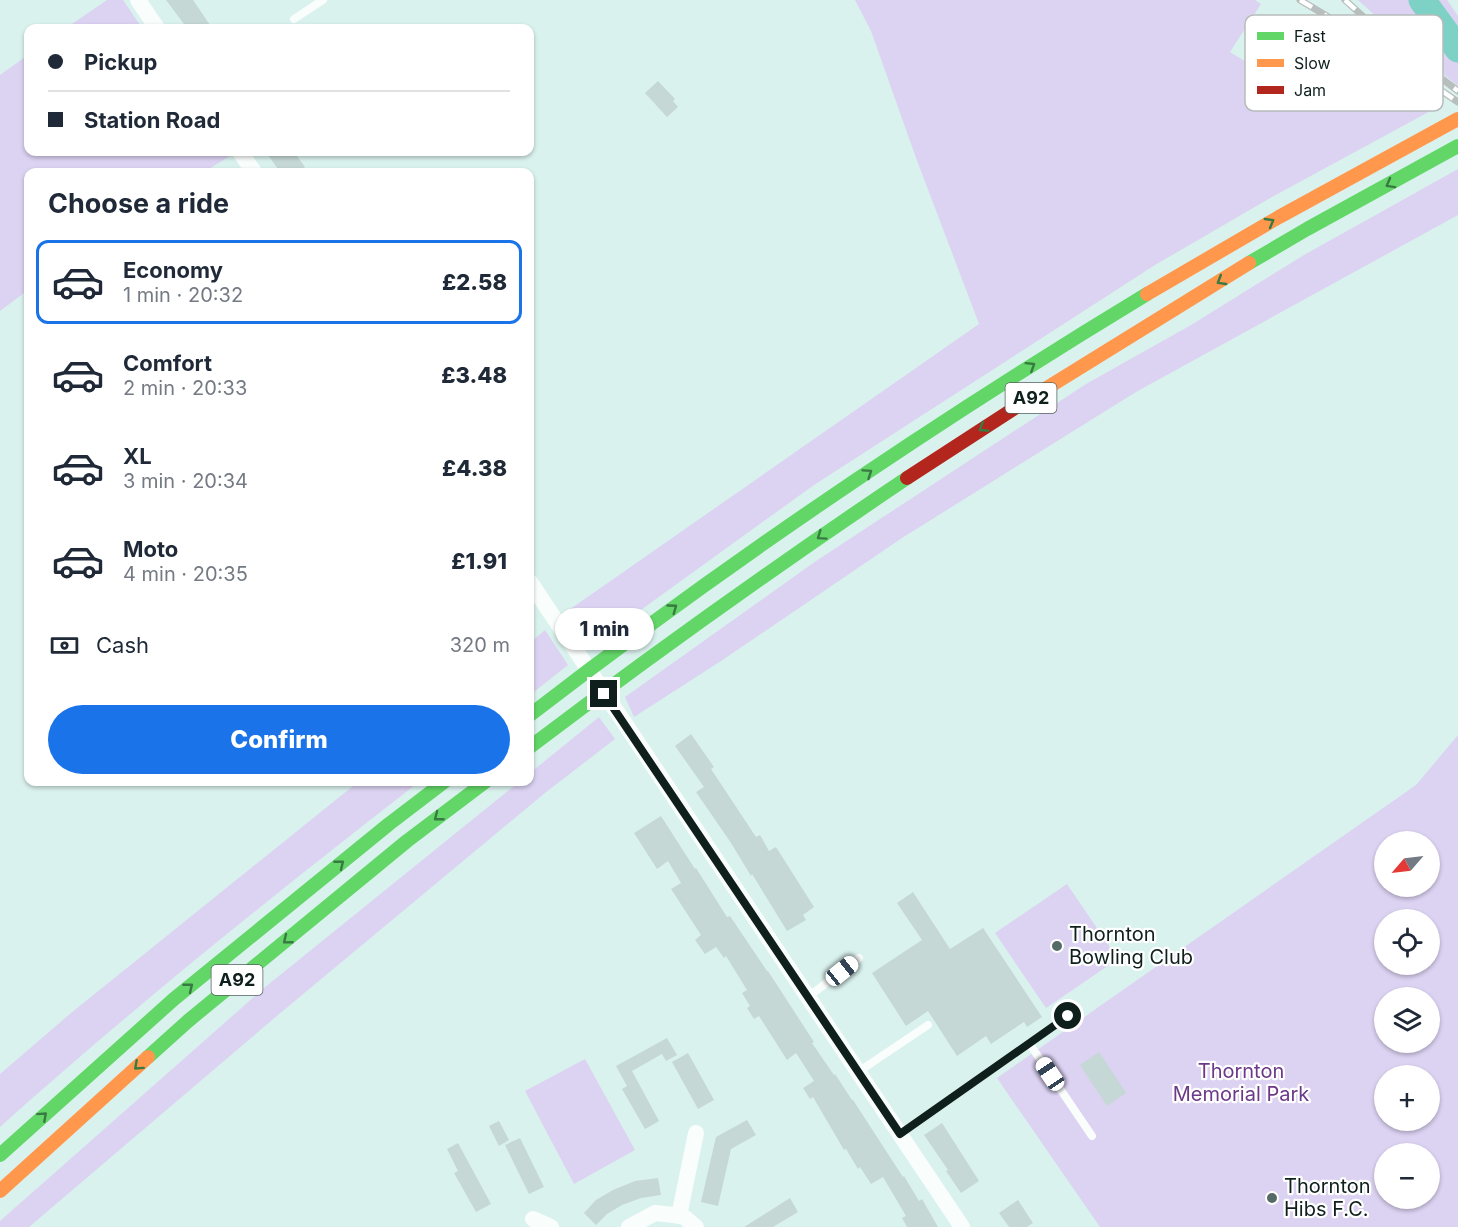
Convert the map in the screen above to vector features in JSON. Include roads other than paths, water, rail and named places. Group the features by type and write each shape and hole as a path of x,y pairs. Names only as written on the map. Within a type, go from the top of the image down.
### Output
{"highway":[{"name":"A92","path":"534,712 741,559 948,418 1218,251 1458,119"},
{"name":"A92","path":"534,744 717,608 843,520 984,428 1088,361 1304,230 1458,146"},
{"name":"A92","path":"0,1155 174,999 439,786"},
{"name":"A92","path":"0,1191 188,1021 407,841 479,786"}],"street":[{"path":"138,0 154,24"},
{"path":"534,588 962,1227"},
{"path":"679,1216 696,1133"},
{"path":"629,1227 655,1213 683,1216 696,1227"},
{"path":"533,1219 551,1227"}],"lane":[{"path":"294,20 310,4 323,0"},
{"path":"808,997 859,958"},
{"path":"900,1134 1068,1016"},
{"path":"858,1072 928,1025"},
{"path":"1029,1043 1092,1136"}],"waterway":[{"path":"1422,0 1433,15"},
{"path":"1443,29 1458,49"}],"railway":[{"path":"1300,0 1325,15"},
{"path":"1345,0 1361,15"},
{"path":"1443,80 1458,91"},
{"path":"1443,92 1458,102"}],"place":[{"name":"Thornton Bowling Club","path":"1057,946"},
{"name":"Thornton Hibs F.C.","path":"1272,1198"}],"park label":[{"name":"Thornton Memorial Park","path":"1241,1082"}]}
